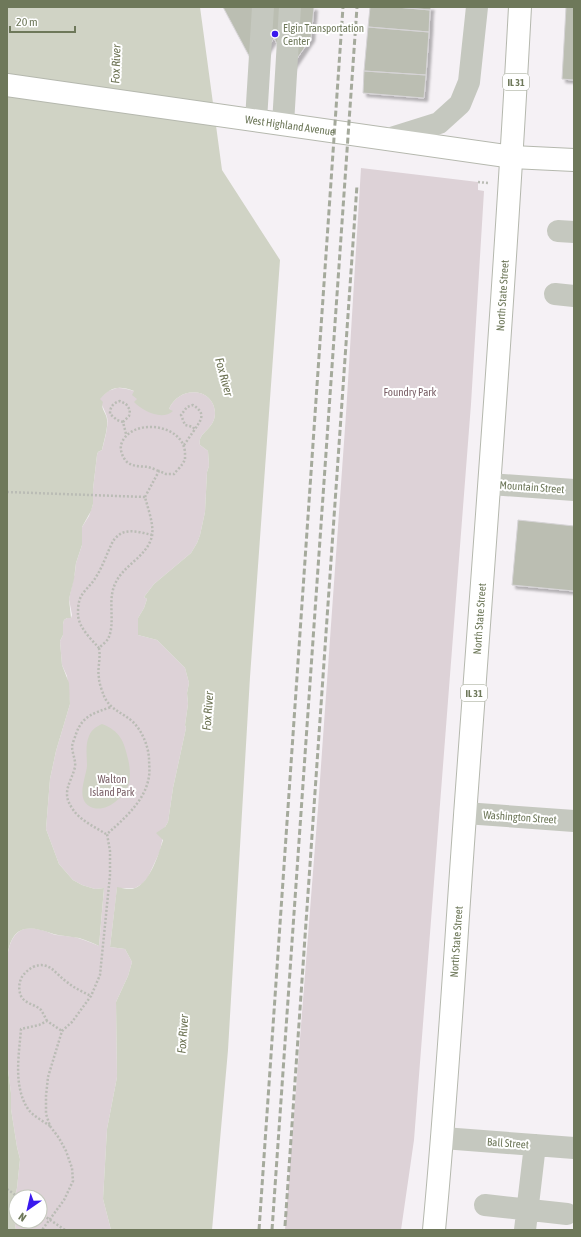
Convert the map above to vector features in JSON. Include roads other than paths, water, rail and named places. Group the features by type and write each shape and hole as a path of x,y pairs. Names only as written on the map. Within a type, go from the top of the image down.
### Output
{"main road":[{"name":"North State Street","path":"434,1230 443,1138 465,813 490,484 512,156 520,7"},
{"name":"West Highland Avenue","path":"7,85 512,156 574,160"}],"street":[{"path":"248,119 263,7"},
{"path":"283,124 290,7"},
{"path":"388,139 439,123 460,104 469,82 477,7"},
{"name":"Mountain Street","path":"490,484 574,490"},
{"name":"Washington Street","path":"465,813 574,821"},
{"name":"Ball Street","path":"443,1138 574,1148"},
{"path":"527,1220 535,1145"},
{"path":"485,1205 527,1220 567,1214"}],"water":[{"name":"Fox River","path":"7,7 200,7 222,170 280,260 250,677 228,1050 212,1230 111,1230 103,1199 107,1129 117,1077 116,1002 128,976 132,962 125,949 110,947 117,887 131,889 140,885 149,874 156,860 163,840 156,833 165,827 168,822 173,788 186,728 185,725 188,704 187,693 189,683 185,668 157,640 138,635 138,618 147,599 144,597 154,584 191,553 200,535 205,512 207,472 209,466 208,451 200,445 200,441 203,434 212,423 215,413 213,404 209,398 203,394 195,392 180,396 174,401 169,409 173,411 164,415 153,414 142,409 134,402 137,399 132,395 134,391 128,389 115,388 100,399 103,402 102,407 107,418 106,435 102,450 98,452 97,455 93,489 93,504 91,511 82,527 82,545 76,563 69,599 71,618 64,620 63,635 60,641 62,665 69,683 70,704 56,751 50,779 46,829 59,864 73,880 82,885 95,889 104,888 99,946 79,938 58,935 42,930 26,929 20,931 13,938 7,958"},
{"path":"102,724 117,733 123,742 129,762 130,779 125,791 117,800 106,807 95,808 89,806 85,802 82,793 87,766 88,739 93,730"},
{"path":"8,1070 11,1093 11,1109 20,1159 17,1189 8,1189 8,1229 16,1230 7,1230"}],"railway":[{"path":"259,1230 343,7"},
{"path":"272,1230 357,7"},
{"path":"285,1226 357,185"}],"place":[{"name":"Elgin Transportation Center","path":"275,34"}],"park label":[{"name":"Foundry Park","path":"410,392"},
{"name":"Walton Island Park","path":"112,785"}]}
